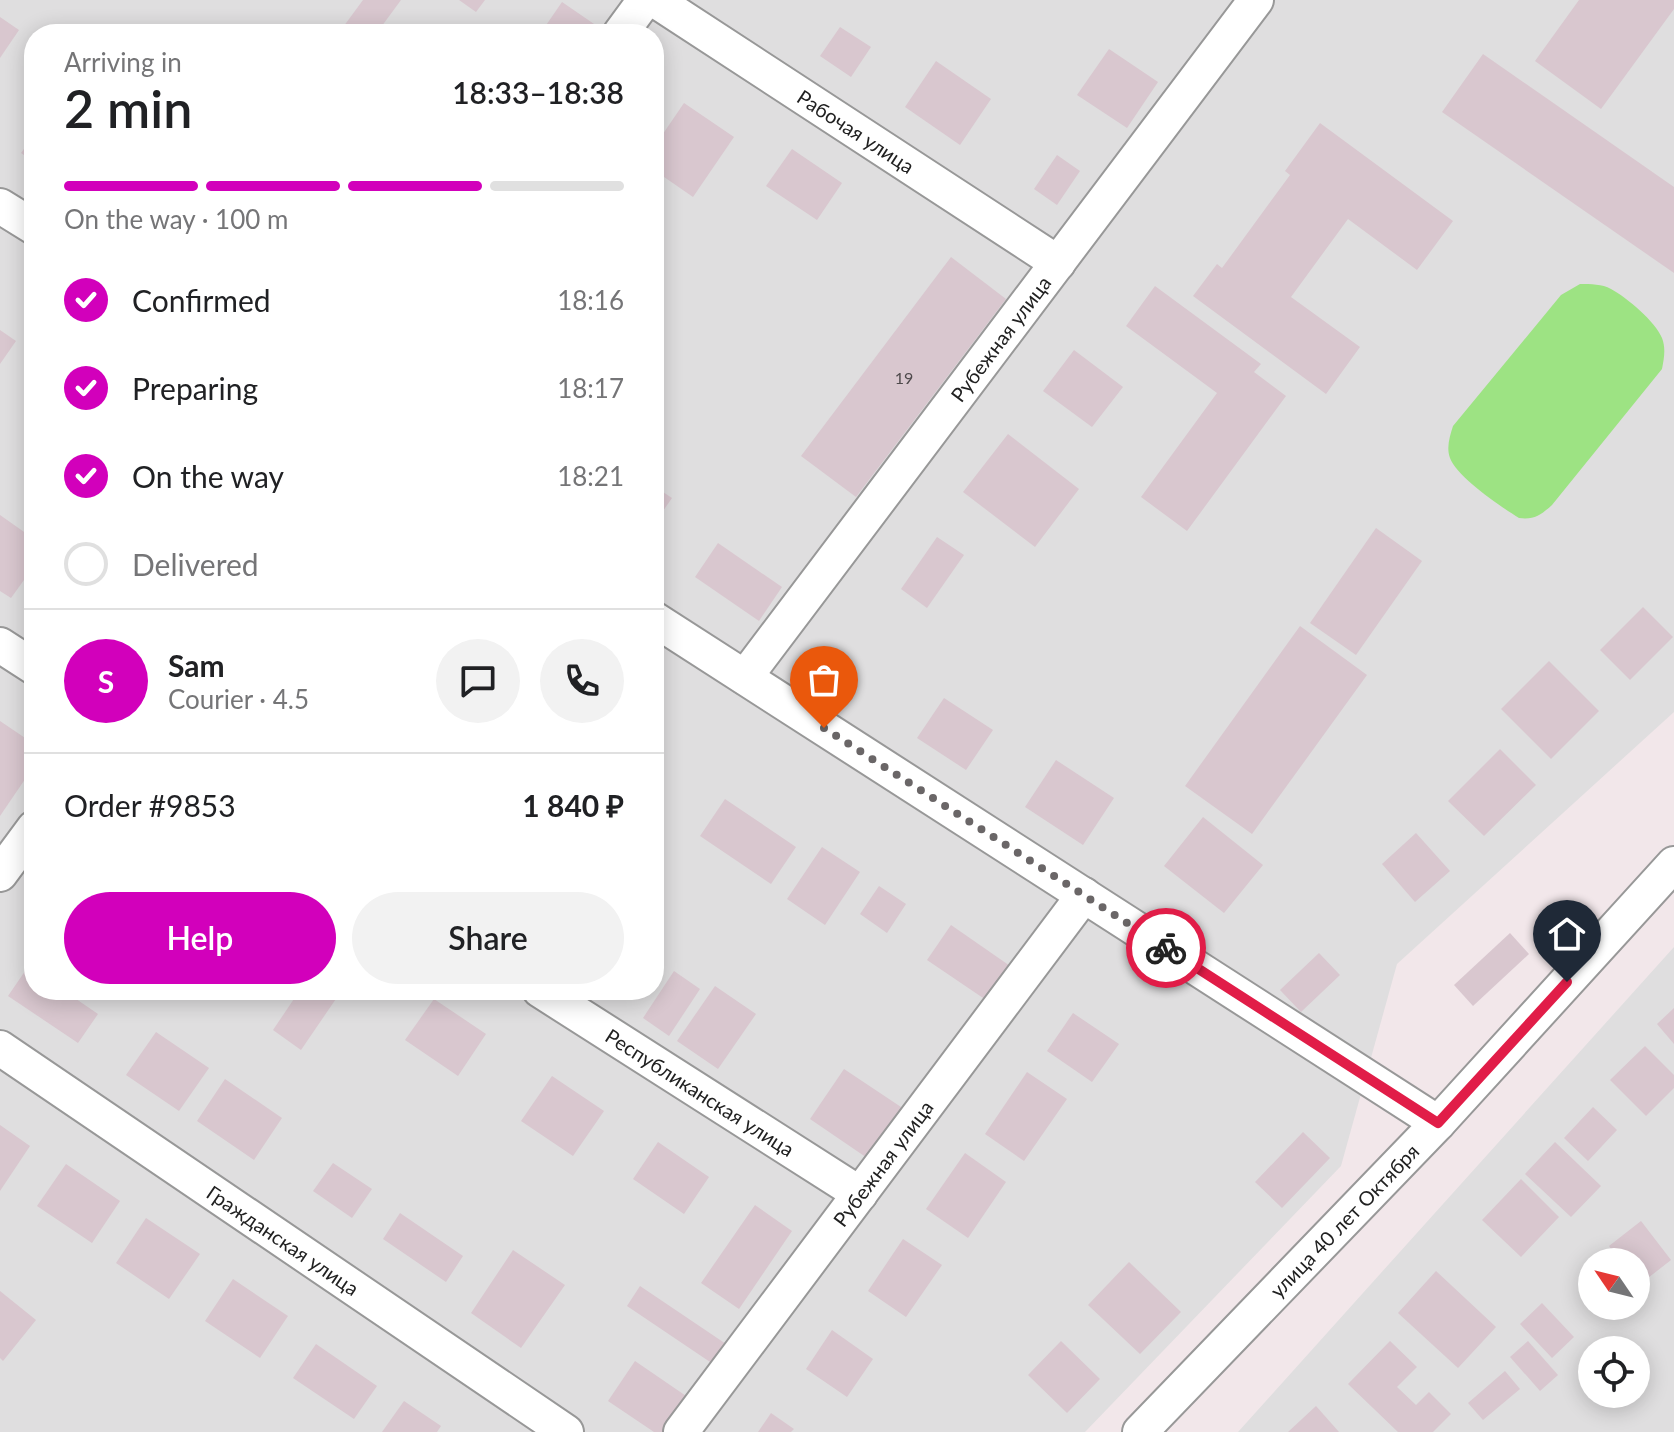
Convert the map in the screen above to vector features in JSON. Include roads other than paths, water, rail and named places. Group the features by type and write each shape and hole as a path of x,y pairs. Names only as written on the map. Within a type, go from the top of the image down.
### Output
{"street":[{"path":"627,24 645,0"},
{"name":"Рабочая улица","path":"655,0 1058,263"},
{"name":"Рубежная улица","path":"745,677 1256,0"},
{"path":"0,206 24,221"},
{"path":"664,625 1438,1123"},
{"path":"0,645 24,661"},
{"path":"0,874 24,842"},
{"name":"улица 40 лет Октября","path":"1140,1432 1438,1123 1674,864"},
{"name":"Рубежная улица","path":"681,1432 1084,895"},
{"name":"Республиканская улица","path":"556,1000 860,1194"},
{"name":"Гражданская улица","path":"0,1048 566,1432"}]}
